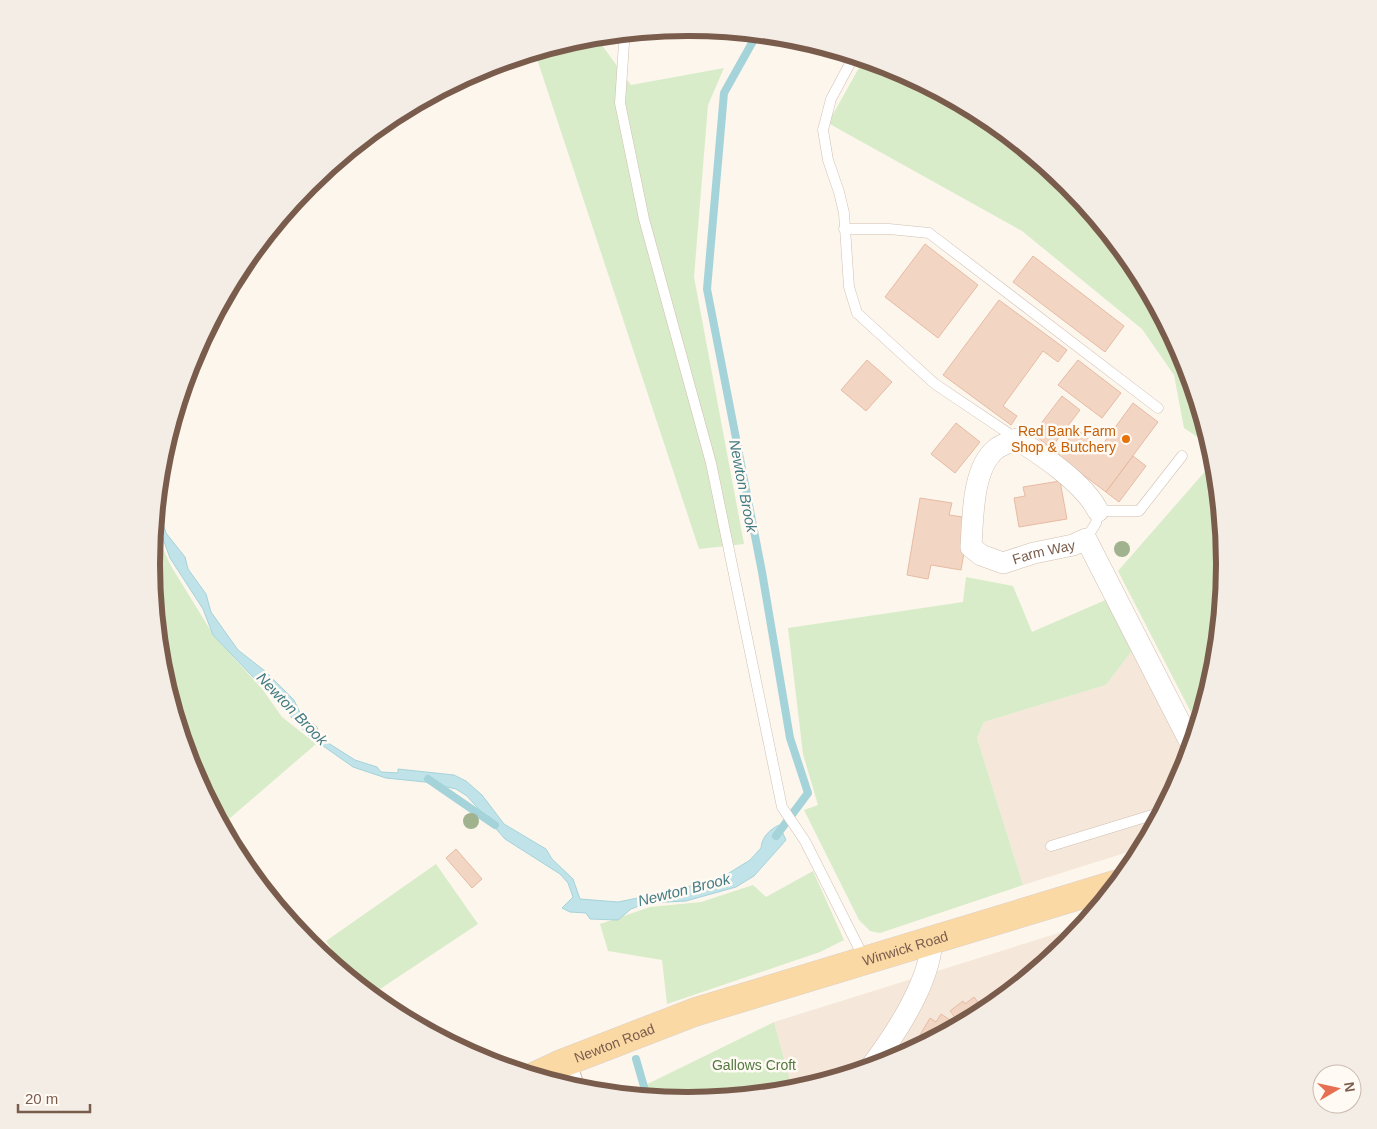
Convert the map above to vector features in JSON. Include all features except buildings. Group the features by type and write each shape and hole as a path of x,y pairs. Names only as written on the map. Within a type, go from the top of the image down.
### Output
{"main road":[{"name":"Winwick Road","path":"695,1012 1107,887"},
{"name":"Newton Road","path":"554,1075 567,1075 695,1012"}],"street":[{"path":"1017,439 1037,452 1091,497 1098,510"},
{"name":"Farm Way","path":"1017,439 997,448 983,463 974,502 971,547 981,555 1003,563 1034,553 1073,545 1086,539 1188,738"},
{"path":"876,1059 923,981 929,962 932,940"}],"lane":[{"path":"623,41 620,102 644,219 711,463 782,808 805,841 866,960"},
{"path":"851,62 831,99 823,130 828,160 839,192 849,287 857,313 935,384 1017,439"},
{"path":"844,229 889,229 929,233 1158,408"},
{"path":"1098,510 1139,511 1182,456"},
{"name":"Farm Way","path":"1086,539 1096,523 1098,510"},
{"path":"1051,846 1153,815"}],"shaded area":[{"path":"1134,648 1183,749 1177,767 1146,829 1133,851 1023,885 977,738 984,722 1106,685"},
{"path":"1070,929 1037,962 982,1004 922,1038 891,1053 858,1065 791,1083 774,1022"}],"green space":[{"path":"601,44 631,85 724,68 708,105 694,277 744,544 699,549 537,59"},
{"path":"861,65 891,76 953,107 1010,145 1037,167 1086,216 1128,271 1146,300 1177,362 1202,440 1184,428 1174,375 1142,329 1022,231 828,123"},
{"path":"1208,468 1216,530 1216,599 1207,668 1194,718 1118,571"},
{"path":"161,544 171,566 214,636 263,690 282,717 316,744 227,821 200,767 178,701 170,668 161,599"},
{"path":"966,577 1013,586 1032,632 1110,598 1134,648 1106,685 984,722 977,738 1023,885 880,933 870,931 859,920 804,810 818,805 803,754 788,628 963,602"},
{"path":"436,864 478,924 377,991 341,963 326,941"},
{"path":"813,871 844,940 820,952 667,1004 662,960 608,951 600,924 650,907 701,902 753,885 766,897"},
{"name":"Gallows Croft","path":"774,1022 791,1083 723,1092 688,1093 636,1090"}],"water":[{"path":"162,521 166,533 185,557 188,569 206,594 211,612 238,650 265,671 294,700 301,715 316,726 325,741 355,760 377,767 381,772 398,773 398,769 454,775 466,781 482,795 504,824 546,849 552,859 573,879 580,899 618,902 721,878 750,860 761,848 767,834 775,827 779,825 786,840 754,876 736,887 686,901 647,903 631,909 618,920 590,919 586,913 570,912 562,908 573,897 568,883 560,874 505,839 467,796 456,789 425,782 386,778 353,767 309,736 213,635 203,609 170,558 161,533"}],"waterway":[{"name":"Newton Brook","path":"753,41 724,93 707,289 762,572 790,738 808,793 776,836"},
{"name":"Newton Brook","path":"428,779 495,825"},
{"name":"Newton Brook","path":"636,1059 645,1091"}],"place":[{"name":"Red Bank Farm Shop & Butchery","path":"1126,439"}]}
